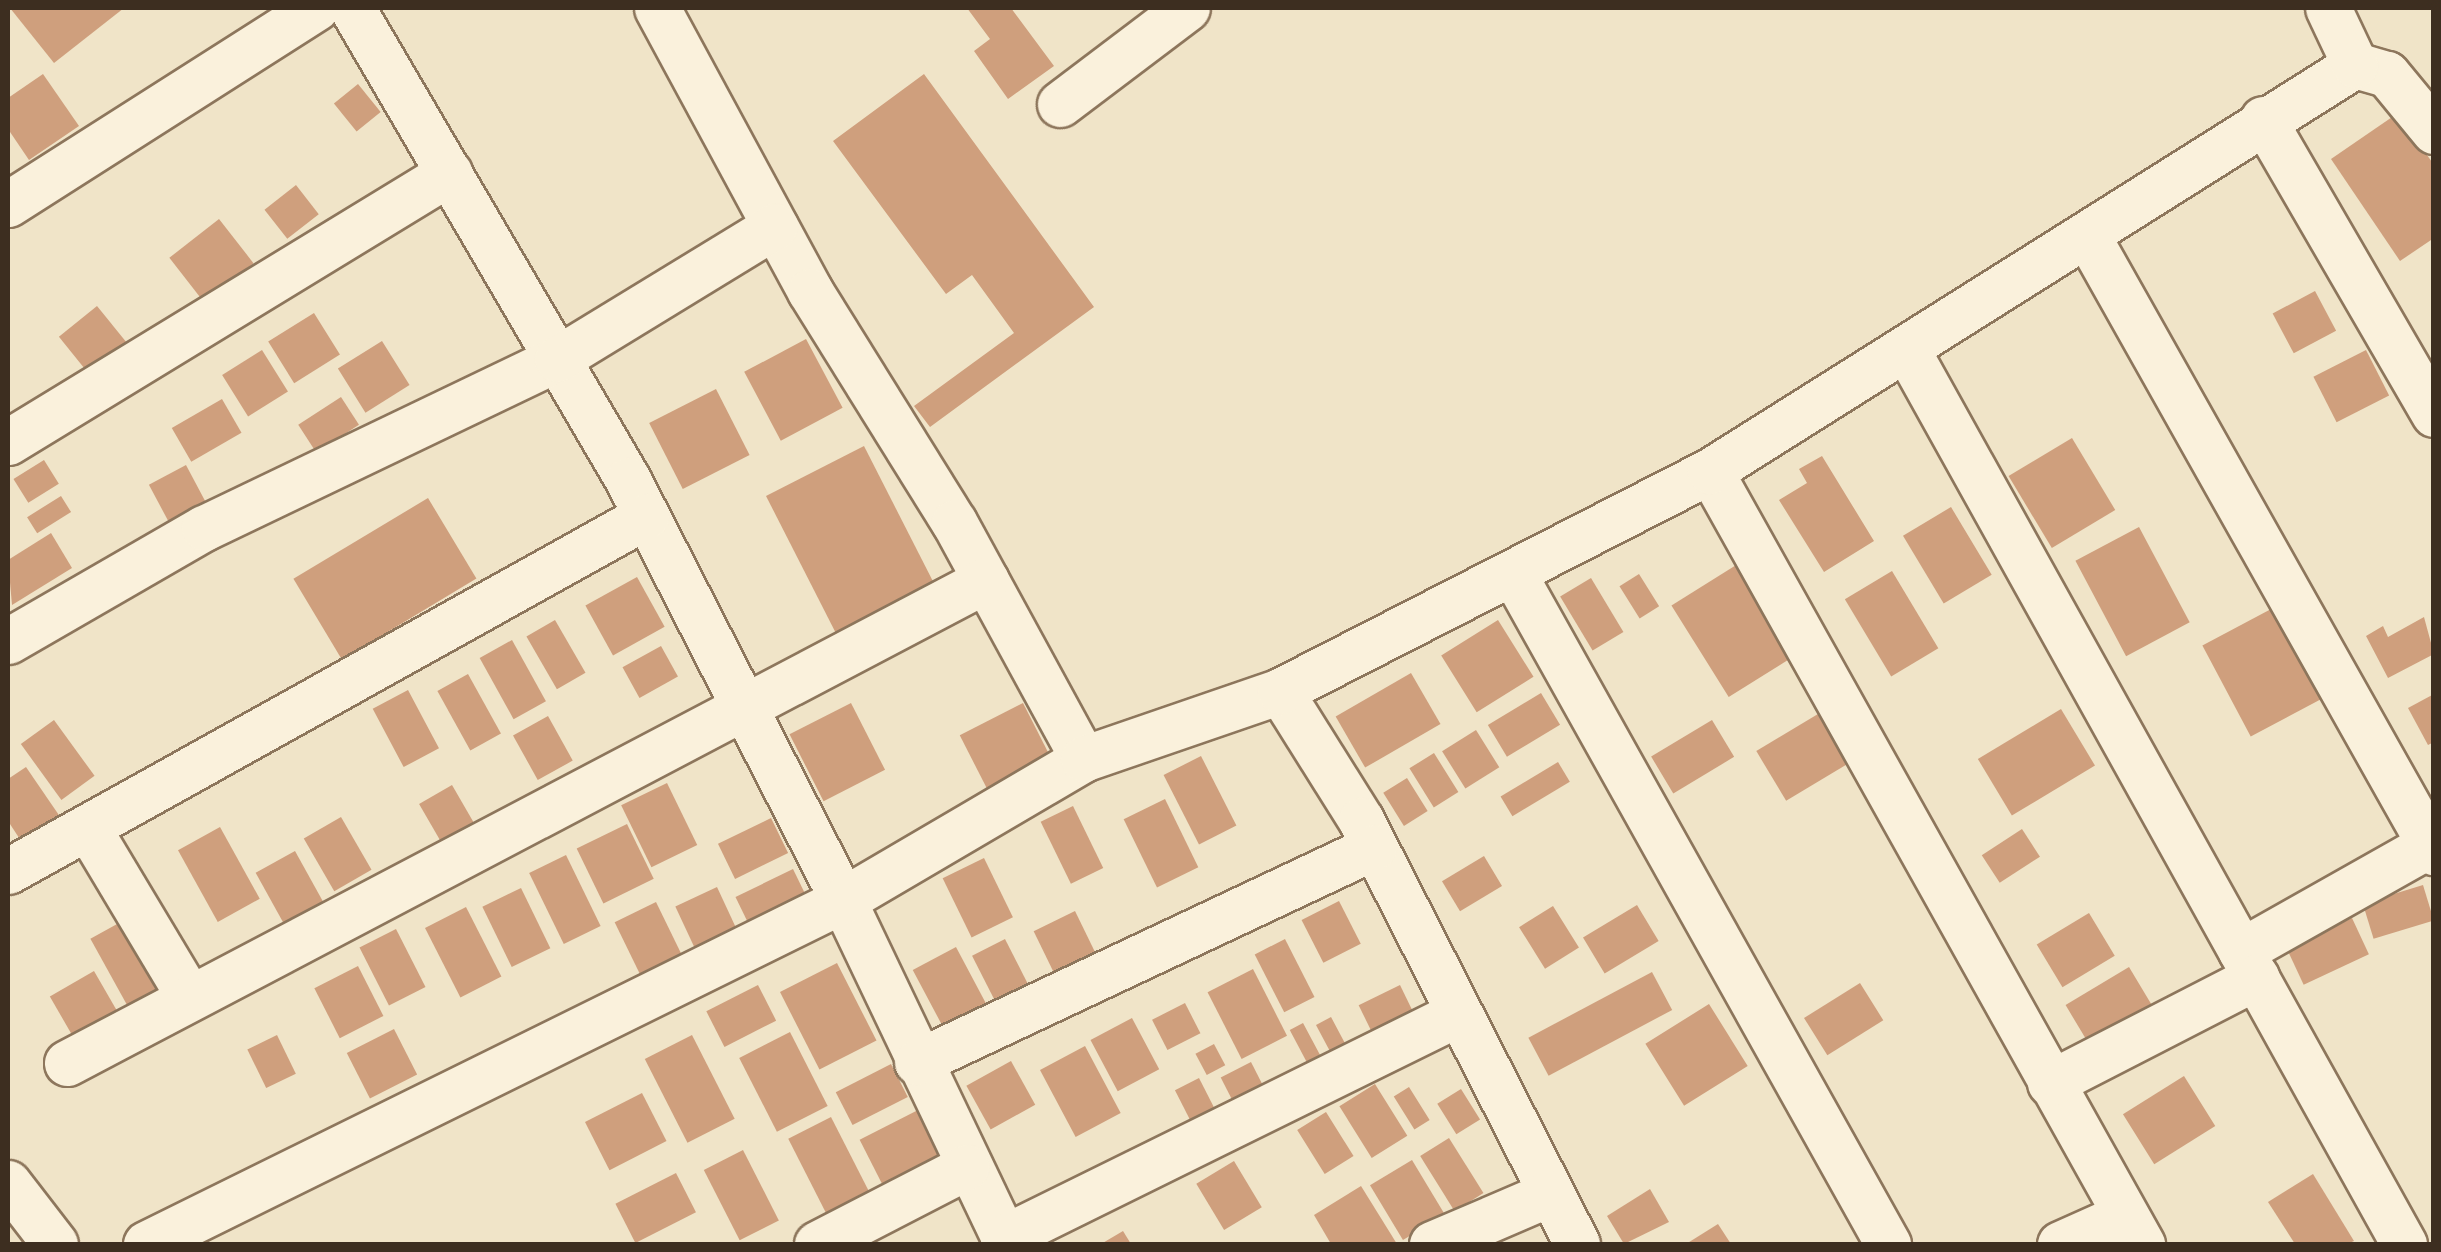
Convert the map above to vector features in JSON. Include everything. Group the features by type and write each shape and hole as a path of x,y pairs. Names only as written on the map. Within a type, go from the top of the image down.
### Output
{"street":[{"path":"8,204 316,8"},
{"path":"352,8 646,516 843,900 966,1168 1005,1241 1459,1014"},
{"path":"657,8 775,226 986,580 1083,759"},
{"path":"1060,104 1187,8"},
{"path":"2328,8 2355,65"},
{"path":"146,1244 843,900 1083,759 1280,690 1710,471 2088,237 2263,120 2355,65 2386,74 2434,132"},
{"path":"2263,120 2434,414"},
{"path":"8,442 448,174"},
{"path":"8,641 204,528 557,359 775,226"},
{"path":"2050,1083 2432,848 2088,237"},
{"path":"1907,350 2404,1244"},
{"path":"1710,471 2133,1230 2060,1244"},
{"path":"8,871 646,516"},
{"path":"1513,573 1888,1244"},
{"path":"66,1063 188,995 986,580"},
{"path":"1280,690 1374,847 1577,1244"},
{"path":"88,828 188,995"},
{"path":"917,1062 1374,847"},
{"path":"817,1244 966,1168"},
{"path":"8,1183 56,1244"},
{"path":"1432,1244 1550,1193"}],"building":[{"path":"10,8 124,8 54,63"},
{"path":"967,8 1011,8 1054,66 1008,99 974,51 990,39"},
{"path":"43,74 79,126 29,160 8,129 8,98"},
{"path":"924,74 1094,307 930,427 914,406 1014,333 972,275 946,294 833,141"},
{"path":"358,84 381,112 357,131 334,104"},
{"path":"2398,113 2434,165 2434,238 2400,261 2331,159"},
{"path":"296,185 319,214 287,239 264,210"},
{"path":"219,219 253,263 204,302 169,258"},
{"path":"2315,291 2336,331 2294,353 2273,314"},
{"path":"97,306 127,343 89,374 59,337"},
{"path":"314,313 340,355 294,383 268,342"},
{"path":"806,339 843,408 781,441 744,372"},
{"path":"382,341 410,385 365,413 338,369"},
{"path":"262,350 288,392 248,416 222,375"},
{"path":"2366,350 2389,395 2337,422 2313,377"},
{"path":"716,389 750,455 683,489 649,423"},
{"path":"341,397 359,425 316,452 298,425"},
{"path":"222,399 242,433 191,462 172,428"},
{"path":"2072,438 2115,510 2052,548 2009,476"},
{"path":"864,446 936,587 838,637 766,496"},
{"path":"1822,456 1874,541 1824,572 1779,500 1807,483 1799,469"},
{"path":"44,460 59,484 28,503 13,479"},
{"path":"186,465 209,509 172,529 149,485"},
{"path":"61,496 71,512 37,533 27,517"},
{"path":"428,498 476,579 342,659 293,579"},
{"path":"1951,507 1992,575 1944,604 1903,536"},
{"path":"2139,527 2190,622 2126,656 2075,561"},
{"path":"51,533 72,568 12,605 8,560"},
{"path":"1741,562 1798,654 1729,697 1671,605"},
{"path":"1892,571 1938,648 1891,676 1845,599"},
{"path":"1639,574 1659,606 1640,618 1619,586"},
{"path":"637,577 665,627 613,655 585,606"},
{"path":"1591,578 1623,632 1593,651 1560,597"},
{"path":"2273,608 2321,699 2251,737 2202,646"},
{"path":"2424,617 2434,654 2388,678 2366,636 2383,626 2388,637"},
{"path":"555,620 586,673 557,689 526,636"},
{"path":"1498,620 1534,677 1477,712 1441,656"},
{"path":"512,640 546,701 514,719 480,658"},
{"path":"661,646 678,677 639,698 623,667"},
{"path":"1411,673 1440,724 1365,768 1336,716"},
{"path":"468,674 501,733 470,750 437,691"},
{"path":"408,690 439,748 404,767 373,709"},
{"path":"1541,693 1560,725 1507,757 1488,725"},
{"path":"2434,694 2434,742 2428,745 2408,708"},
{"path":"851,703 885,770 824,801 790,734"},
{"path":"1023,703 1052,759 988,791 960,735"},
{"path":"2061,709 2095,766 2012,816 1978,759"},
{"path":"1818,714 1848,764 1786,801 1756,751"},
{"path":"548,716 573,761 538,780 513,735"},
{"path":"54,720 95,776 61,800 21,744"},
{"path":"1712,720 1734,757 1673,793 1651,757"},
{"path":"1476,730 1499,767 1465,789 1442,751"},
{"path":"1434,753 1458,792 1434,807 1409,768"},
{"path":"1201,756 1236,825 1199,845 1164,775"},
{"path":"1558,762 1570,782 1512,816 1501,797"},
{"path":"26,767 65,824 27,850 8,821 8,779"},
{"path":"1407,778 1428,811 1404,826 1383,793"},
{"path":"667,783 697,845 651,867 621,805"},
{"path":"452,785 476,827 443,846 419,804"},
{"path":"1165,799 1198,867 1157,887 1124,819"},
{"path":"1073,806 1103,868 1071,884 1041,822"},
{"path":"341,817 372,870 334,891 304,838"},
{"path":"771,818 788,853 735,879 718,844"},
{"path":"627,824 654,879 603,903 577,849"},
{"path":"220,827 260,899 218,922 178,850"},
{"path":"2022,829 2040,857 2000,883 1982,855"},
{"path":"295,851 325,905 286,927 256,873"},
{"path":"566,855 601,926 564,944 529,873"},
{"path":"1484,856 1502,886 1460,911 1442,881"},
{"path":"984,858 1013,917 972,937 943,878"},
{"path":"793,869 806,896 749,924 735,897"},
{"path":"2423,885 2434,920 2374,939 2363,903"},
{"path":"717,887 739,934 697,954 675,906"},
{"path":"521,888 550,948 512,967 482,907"},
{"path":"1339,901 1361,944 1323,963 1302,920"},
{"path":"656,902 683,958 642,978 615,922"},
{"path":"1637,905 1659,941 1605,973 1583,937"},
{"path":"1553,906 1579,948 1545,969 1519,927"},
{"path":"466,907 501,976 460,997 425,928"},
{"path":"1075,911 1098,958 1056,978 1034,931"},
{"path":"2089,913 2115,956 2062,987 2037,944"},
{"path":"128,918 168,991 131,1011 90,939"},
{"path":"2352,918 2369,954 2304,985 2287,948"},
{"path":"396,929 426,987 389,1006 359,948"},
{"path":"1005,939 1030,989 997,1006 972,956"},
{"path":"1285,939 1315,997 1284,1012 1255,954"},
{"path":"956,947 988,1008 945,1031 913,970"},
{"path":"837,963 876,1041 819,1070 780,992"},
{"path":"358,966 383,1016 340,1038 314,988"},
{"path":"2129,967 2154,1008 2090,1046 2066,1005"},
{"path":"1253,969 1287,1036 1242,1059 1208,992"},
{"path":"94,971 124,1023 80,1048 50,996"},
{"path":"1652,972 1672,1010 1549,1076 1528,1038"},
{"path":"1860,983 1883,1020 1827,1055 1804,1018"},
{"path":"758,985 776,1021 724,1047 706,1011"},
{"path":"1400,985 1412,1010 1371,1030 1359,1005"},
{"path":"1185,1003 1200,1033 1167,1050 1152,1020"},
{"path":"1709,1004 1748,1066 1684,1106 1645,1044"},
{"path":"1331,1017 1347,1047 1332,1055 1316,1025"},
{"path":"1132,1018 1159,1069 1118,1091 1091,1040"},
{"path":"1303,1023 1324,1062 1310,1069 1290,1030"},
{"path":"394,1029 417,1074 370,1099 347,1053"},
{"path":"790,1032 828,1106 777,1132 739,1058"},
{"path":"277,1035 296,1074 266,1088 247,1049"},
{"path":"692,1035 735,1119 687,1143 645,1059"},
{"path":"1214,1044 1225,1065 1207,1075 1195,1054"},
{"path":"1085,1046 1121,1113 1076,1137 1040,1070"},
{"path":"1011,1061 1035,1105 991,1129 966,1086"},
{"path":"1251,1062 1270,1099 1240,1115 1221,1077"},
{"path":"891,1064 908,1097 853,1125 836,1092"},
{"path":"2184,1076 2215,1126 2154,1164 2123,1114"},
{"path":"1199,1078 1217,1113 1193,1125 1175,1090"},
{"path":"1375,1084 1407,1136 1372,1158 1339,1106"},
{"path":"1409,1087 1430,1120 1414,1130 1394,1097"},
{"path":"1461,1089 1480,1120 1456,1134 1437,1104"},
{"path":"642,1093 667,1141 609,1170 585,1122"},
{"path":"922,1108 947,1156 884,1188 860,1140"},
{"path":"1326,1112 1354,1156 1325,1174 1297,1130"},
{"path":"831,1117 873,1200 830,1222 788,1139"},
{"path":"1449,1138 1483,1193 1455,1211 1420,1156"},
{"path":"743,1150 779,1220 740,1240 704,1170"},
{"path":"1412,1160 1445,1215 1403,1240 1370,1185"},
{"path":"1234,1161 1262,1207 1224,1230 1196,1184"},
{"path":"676,1173 696,1212 635,1243 615,1204"},
{"path":"2313,1174 2354,1241 2295,1244 2268,1202"},
{"path":"1361,1186 1397,1244 1331,1244 1314,1215"},
{"path":"1650,1189 1669,1222 1624,1244 1607,1216"},
{"path":"1718,1224 1731,1244 1686,1244"},
{"path":"1123,1231 1131,1244 1101,1244"}]}
